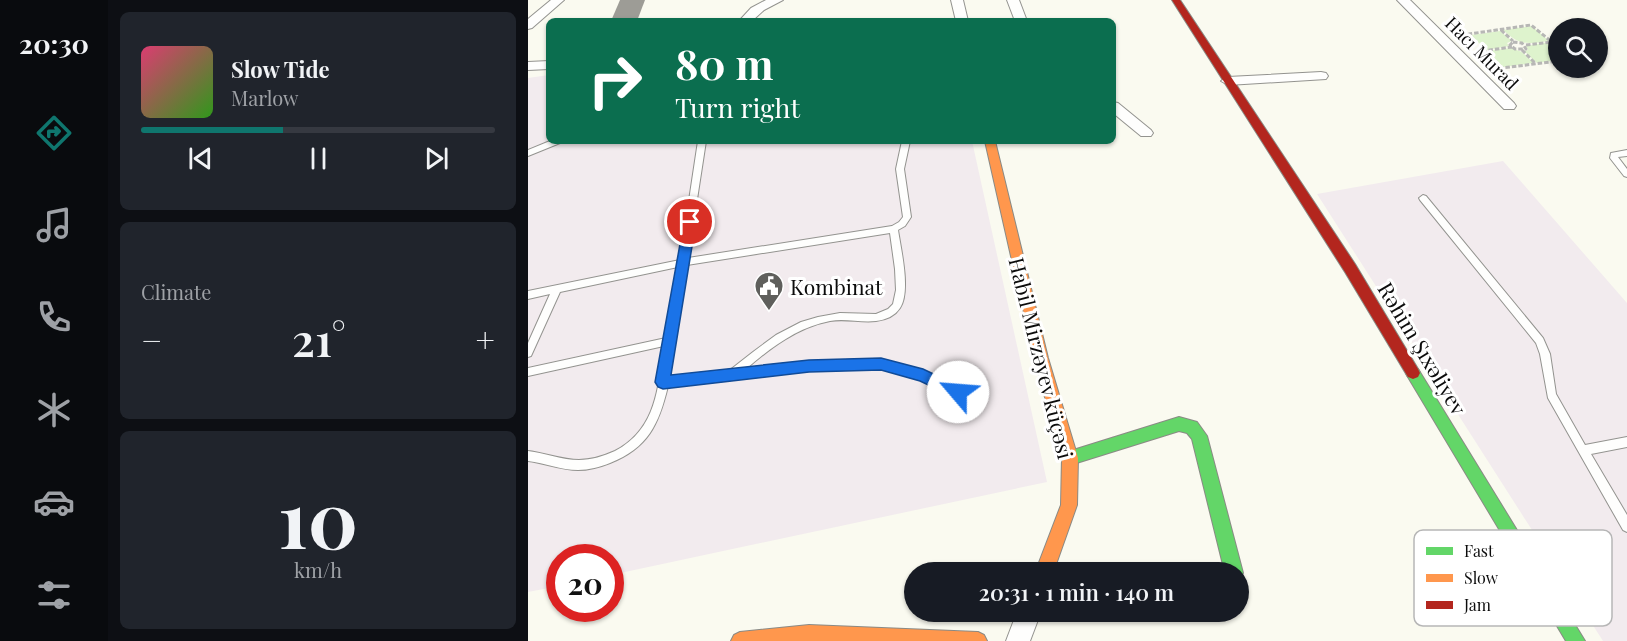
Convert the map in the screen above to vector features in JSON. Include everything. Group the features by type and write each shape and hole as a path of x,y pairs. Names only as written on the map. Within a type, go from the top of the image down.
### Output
{"street":[{"path":"528,25 558,0"},
{"path":"748,18 752,13 777,0"},
{"path":"957,0 961,18"},
{"path":"1013,0 1019,18"},
{"name":"Rəhim Şıxəliyev","path":"1176,0 1350,268 1509,530"},
{"name":"Hacı Murad","path":"1403,0 1509,106"},
{"path":"528,66 546,65"},
{"path":"1228,81 1321,76"},
{"path":"1116,108 1146,133"},
{"name":"Habil Mirzəyev küçəsi","path":"991,144 1041,358 1070,458 1069,505 1048,562"},
{"path":"1070,458 1179,424 1192,427 1199,436 1231,562"},
{"path":"1018,641 1025,622"},
{"name":"Rəhim Şıxəliyev","path":"1567,626 1576,641"},
{"path":"740,641 809,634 978,641"}],"lane":[{"path":"528,153 550,144"},
{"path":"528,456 575,466 596,463 623,451 637,442 647,431 653,419 663,382 702,144"},
{"path":"528,294 684,262 894,229 907,217 900,169 905,144"},
{"path":"1627,153 1614,155 1614,159 1627,174"},
{"path":"1423,198 1540,341 1545,354 1545,367 1551,395 1627,526"},
{"path":"734,373 768,344 802,326 833,317 880,317 896,307 900,296 894,229"},
{"path":"528,353 557,289"},
{"path":"528,372 670,341"},
{"path":"663,382 831,364 881,364 923,375 958,392"},
{"path":"1583,450 1627,442"}],"path":[{"path":"1548,38 1534,26 1468,35 1500,68 1548,62"},
{"path":"1501,30 1514,42 1525,45 1548,43"},
{"path":"1512,47 1510,44 1514,42"},
{"path":"1522,50 1526,49 1525,45"},
{"path":"1457,54 1512,47 1522,50 1536,64"}],"shaded area":[{"name":"Kombinat","path":"546,75 546,144 973,144 1047,482 624,572 624,544 546,544 546,589 528,592 528,78"},
{"path":"1503,161 1627,303 1627,641 1603,641 1593,626 1612,626 1612,530 1532,530 1317,194"}],"green space":[{"path":"1532,26 1548,41 1524,43 1514,39 1503,30"},
{"path":"1500,31 1512,41 1507,43 1509,46 1486,50 1471,35"},
{"path":"1548,42 1548,61 1537,63 1524,51 1528,50 1526,46"},
{"path":"1511,48 1522,52 1534,63 1503,67 1487,51"}],"building":[{"path":"620,0 645,0 638,18 612,18"}],"traffic: fast":[{"path":"1413,373 1508,530"},
{"path":"1070,458 1179,424 1192,427 1199,436 1231,562"},
{"path":"1567,626 1576,641"}],"traffic: slow":[{"path":"991,144 1041,358 1070,458 1069,505 1048,562"},
{"path":"740,641 809,634 978,641"}],"traffic: jam":[{"path":"1176,0 1350,268 1413,373"}],"place":[{"name":"Kombinat","path":"769,312"}],"route":[{"path":"690,222 663,382 749,371 858,363 881,364 903,369 923,375 958,392"}]}
